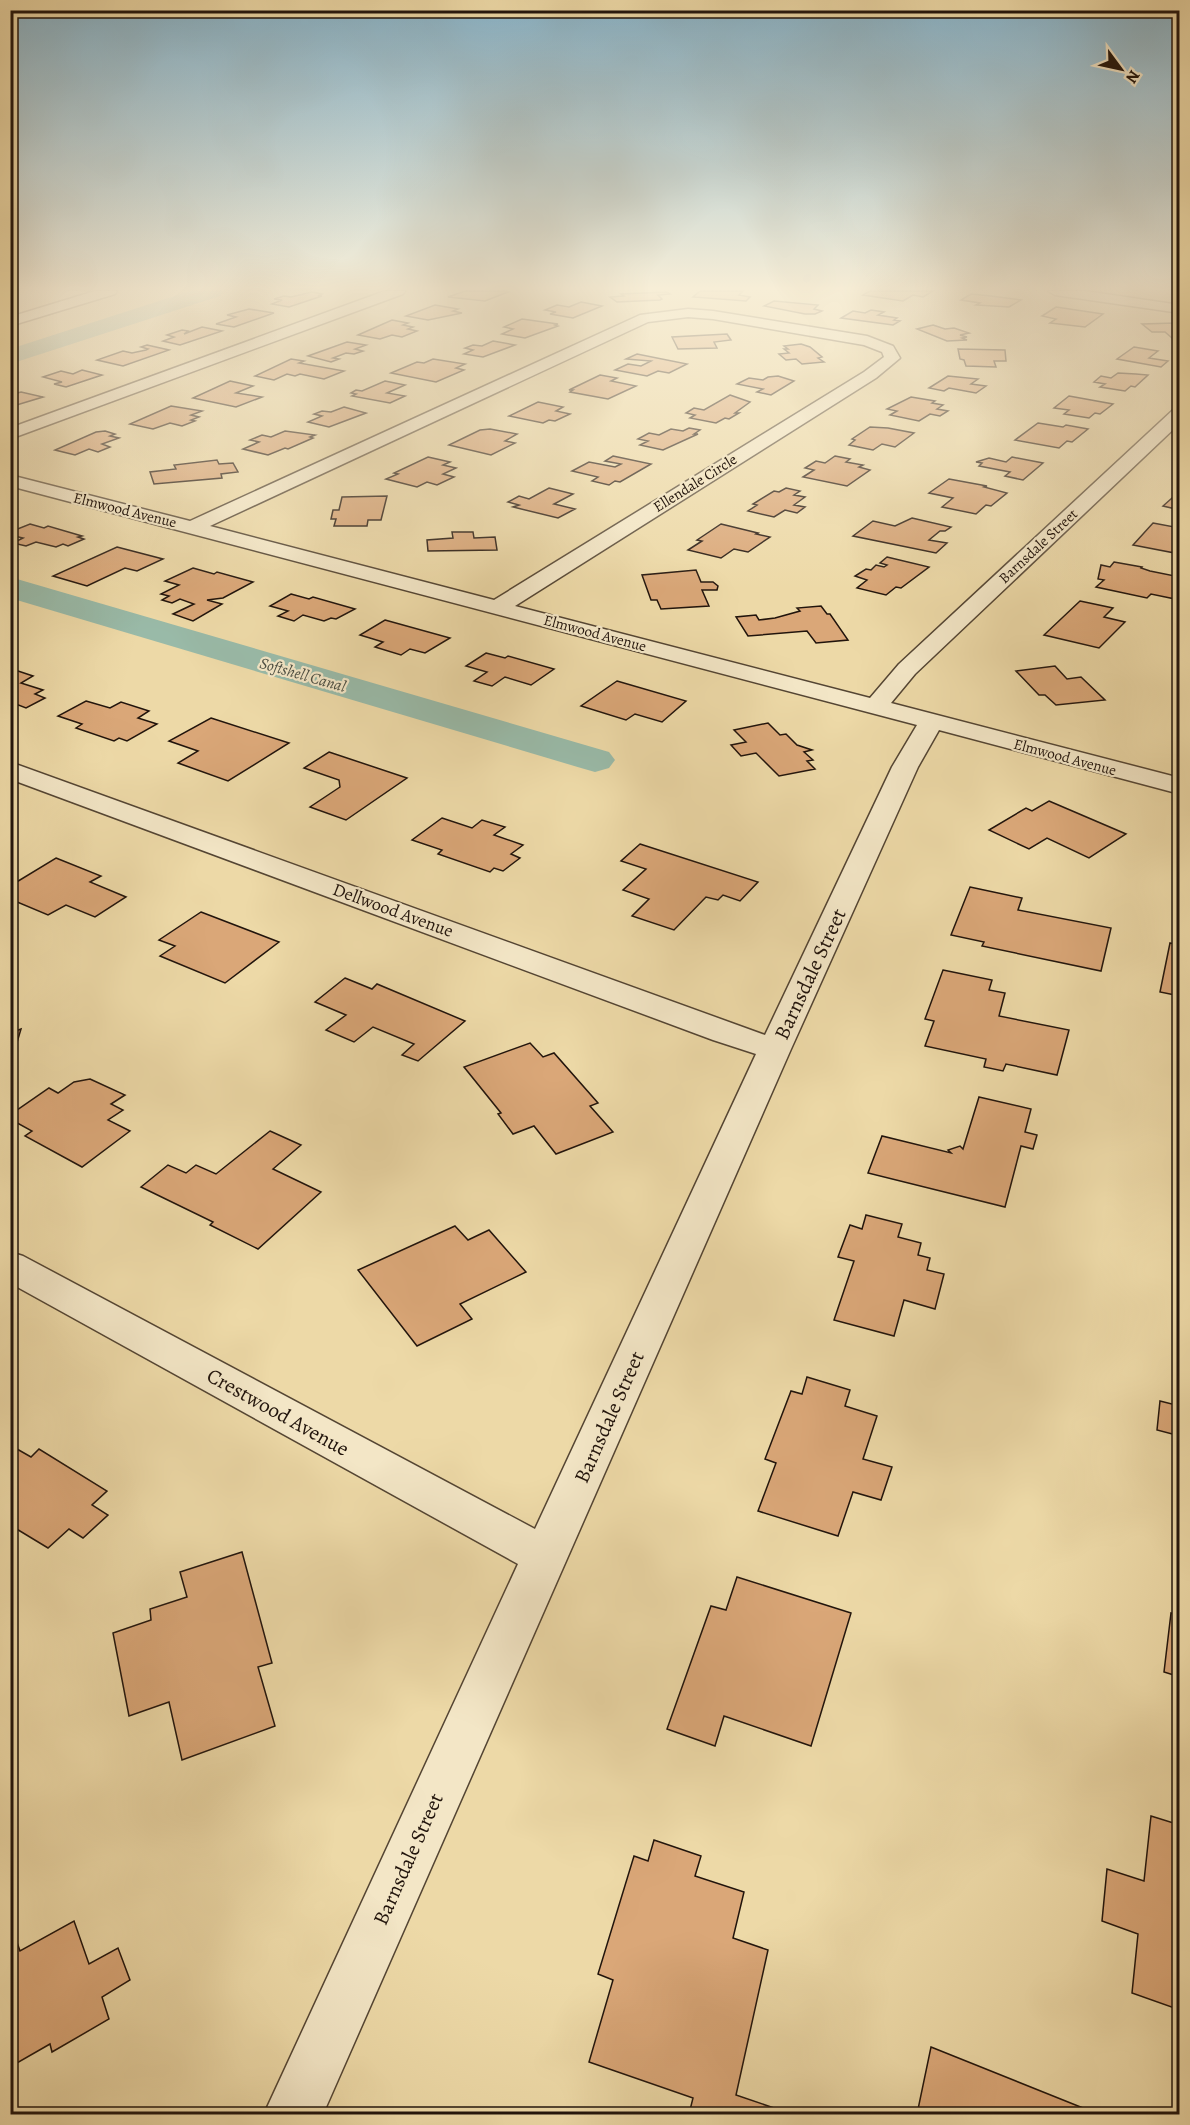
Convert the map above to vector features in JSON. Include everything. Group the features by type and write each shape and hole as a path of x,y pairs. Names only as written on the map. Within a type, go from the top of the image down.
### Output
{"street":[{"path":"10,434 129,390"},
{"name":"Ellendale Circle","path":"193,527 489,390"},
{"name":"Ellendale Circle","path":"498,607 846,390"},
{"name":"Barnsdale Street","path":"875,707 907,669 1179,413"},
{"name":"Elmwood Avenue","path":"10,480 1179,786"},
{"name":"Barnsdale Street","path":"293,2115 905,767 931,722"},
{"name":"Dellwood Avenue","path":"10,770 724,1033 776,1049"},
{"name":"Crestwood Avenue","path":"10,1266 546,1557"}],"building":[{"path":"210,390 243,390 236,393 262,397 236,407 193,398"},
{"path":"356,390 393,390 387,393 405,396 390,403 352,396 356,394 351,393"},
{"path":"573,390 627,390 608,399 570,392"},
{"path":"761,390 779,390 771,395 757,392"},
{"path":"961,390 980,390 976,393"},
{"path":"21,392 43,397 10,407 10,395"},
{"path":"730,395 750,402 729,419 725,418 716,423 690,418 695,415 686,413 694,408 704,410"},
{"path":"1069,396 1113,404 1100,414 1095,413 1089,418 1064,414 1069,410 1054,408"},
{"path":"911,397 935,401 932,403 943,405 937,409 948,411 940,416 930,414 919,421 890,415 897,411 887,409"},
{"path":"538,402 563,407 556,411 570,414 555,421 549,420 543,423 509,416"},
{"path":"171,406 202,411 191,415 199,417 191,420 195,421 182,426 170,423 153,429 130,424"},
{"path":"344,407 366,413 329,427 308,422 322,416 314,414 322,411 331,412"},
{"path":"1038,423 1088,429 1072,442 1067,441 1059,448 1015,440"},
{"path":"870,427 914,433 895,447 882,444 873,450 849,445 855,440 852,439"},
{"path":"689,428 700,430 694,434 698,434 663,450 640,445 648,441 638,439 649,433 659,435 671,429 683,431"},
{"path":"490,429 517,434 505,441 515,443 491,455 449,445 480,430"},
{"path":"105,431 115,434 110,436 119,438 102,444 110,447 98,452 89,449 75,455 55,450 96,432"},
{"path":"285,431 315,435 288,449 285,448 268,455 243,449 259,442 250,440 262,435 271,437"},
{"path":"613,456 651,464 620,482 615,481 609,485 592,481 598,477 572,471 589,462 615,467 621,464 605,461"},
{"path":"835,456 850,459 846,462 863,465 859,467 870,470 847,486 803,477 814,470 805,468 816,461 825,463"},
{"path":"428,457 450,462 443,465 456,468 443,474 454,477 437,485 427,482 417,487 386,479 398,474 394,473"},
{"path":"1012,457 1043,463 1023,480 1005,476 1010,472 979,466 982,463 976,462 989,458 1006,462"},
{"path":"217,460 219,464 233,463 238,472 221,474 222,478 154,484 150,472 176,469 174,465"},
{"path":"949,479 987,486 984,487 1007,493 991,506 986,505 976,514 942,507 953,498 929,493"},
{"path":"549,488 573,494 554,504 575,509 558,518 513,507 519,505 508,502 519,496 529,499"},
{"path":"786,488 800,491 794,495 805,497 794,505 805,507 797,513 785,510 774,517 748,511 757,505 753,504 774,491 779,492"},
{"path":"387,496 381,520 368,520 367,526 334,526 336,519 331,519 333,510 339,510 342,497"},
{"path":"1172,498 1180,500 1180,510 1163,506"},
{"path":"912,518 951,527 940,531 929,540 947,543 936,553 853,536 873,521 895,526"},
{"path":"1153,523 1180,528 1180,554 1133,545"},
{"path":"30,524 44,528 48,526 82,536 78,537 84,539 68,546 63,544 56,547 36,542 26,546 13,543 23,538 10,535 10,532"},
{"path":"721,524 770,537 748,552 734,549 721,558 688,550 702,541 697,540"},
{"path":"452,532 473,532 474,538 495,537 497,550 428,551 427,540 453,538"},
{"path":"117,547 163,559 137,571 125,568 87,586 53,576"},
{"path":"887,557 929,567 901,588 896,587 886,595 857,588 867,580 855,576 866,569 871,570 876,565 884,567 887,565 880,563"},
{"path":"1114,562 1180,577 1180,600 1151,594 1147,598 1096,587 1104,580 1098,579 1101,565 1110,567"},
{"path":"193,568 253,582 223,598 207,600 222,604 193,621 173,614 194,604 180,599 172,603 162,600 169,596 161,594 179,585 165,581"},
{"path":"696,570 701,582 713,582 718,586 717,590 702,590 709,606 661,609 657,600 651,600 642,575"},
{"path":"291,594 309,599 313,597 355,609 336,619 331,618 324,621 303,615 294,621 278,616 288,611 270,606"},
{"path":"1080,601 1113,608 1104,617 1125,622 1099,648 1044,635"},
{"path":"821,606 827,614 830,614 848,640 816,643 807,631 748,636 736,617 756,615 759,620 775,618 800,611 797,608"},
{"path":"385,620 450,638 425,653 410,649 401,655 375,647 383,642 360,635"},
{"path":"486,653 505,658 508,656 554,669 531,685 505,677 492,686 474,681 487,672 466,666"},
{"path":"1055,666 1067,679 1081,677 1105,700 1056,705 1045,695 1039,695 1016,671"},
{"path":"18,671 33,676 21,683 43,690 35,694 45,698 26,708 16,704 10,707 10,675"},
{"path":"617,681 686,701 662,722 635,714 626,720 581,706"},
{"path":"86,701 110,708 121,702 149,711 138,718 157,724 127,741 119,738 114,741 76,728 82,724 58,716"},
{"path":"211,718 289,743 228,781 178,763 198,751 169,741"},
{"path":"768,723 780,735 786,734 797,745 812,750 804,752 813,760 807,761 815,769 779,776 756,753 741,756 731,745 746,742 734,730"},
{"path":"329,752 407,778 346,820 310,807 340,787 339,780 304,768"},
{"path":"1049,801 1126,834 1089,858 1047,838 1029,849 989,830 1026,808 1032,811"},
{"path":"442,818 472,828 482,820 505,827 494,835 523,845 511,854 520,858 503,871 494,868 490,872 438,854 442,850 412,840"},
{"path":"640,844 758,882 740,901 723,895 718,900 706,897 674,930 632,916 649,899 623,890 646,869 621,861"},
{"path":"56,858 101,876 90,882 126,897 95,917 66,905 48,915 10,899 10,886"},
{"path":"970,887 1022,898 1018,910 1111,928 1101,971 982,946 984,942 951,935"},
{"path":"201,912 279,942 225,983 160,956 175,946 159,940"},
{"path":"1170,943 1180,945 1180,996 1160,992"},
{"path":"943,970 992,980 989,990 1005,993 999,1016 1069,1030 1057,1075 1006,1064 1003,1071 984,1067 986,1059 925,1046 934,1021 925,1019"},
{"path":"345,978 372,989 377,984 465,1021 418,1061 402,1055 414,1044 373,1027 354,1042 326,1030 346,1015 315,1002"},
{"path":"21,1029 12,1059 10,1033"},
{"path":"530,1043 543,1057 554,1053 598,1103 590,1106 613,1132 556,1154 534,1126 513,1134 498,1114 501,1113 464,1067"},
{"path":"90,1079 125,1095 111,1104 123,1110 108,1120 130,1131 82,1167 25,1136 32,1131 10,1119 10,1115 49,1088 58,1093 74,1082"},
{"path":"979,1097 1031,1109 1025,1132 1037,1135 1033,1149 1021,1146 1005,1207 868,1173 882,1136 951,1153 948,1150 960,1146 963,1149"},
{"path":"270,1131 301,1145 273,1169 321,1192 258,1249 210,1225 213,1222 141,1187 168,1165 186,1173 196,1165 216,1174"},
{"path":"866,1215 902,1224 898,1237 921,1243 918,1255 930,1258 927,1270 944,1274 935,1309 904,1300 894,1336 834,1320 854,1261 838,1257 850,1225 862,1229"},
{"path":"1180,1225 1180,1258 1175,1257"},
{"path":"455,1226 468,1240 489,1230 526,1272 460,1304 472,1319 417,1346 358,1270"},
{"path":"807,1377 850,1390 845,1406 877,1416 863,1459 892,1467 881,1500 853,1492 838,1536 758,1511 776,1463 765,1459 791,1391 802,1394"},
{"path":"1160,1401 1180,1406 1180,1436 1157,1430"},
{"path":"10,1445 31,1457 39,1449 107,1491 92,1505 108,1515 83,1538 69,1529 48,1548 10,1525"},
{"path":"242,1552 272,1663 258,1667 275,1726 182,1760 169,1702 129,1716 113,1633 151,1620 150,1609 187,1597 180,1572"},
{"path":"737,1577 851,1613 811,1746 724,1716 715,1746 667,1729 711,1606 726,1610"},
{"path":"1171,1613 1180,1616 1180,1677 1164,1672"},
{"path":"1151,1816 1180,1825 1180,2010 1132,1993 1138,1934 1102,1921 1107,1869 1144,1881"},
{"path":"654,1840 701,1856 695,1876 744,1892 733,1938 768,1950 736,2095 774,2108 772,2114 689,2114 693,2098 589,2062 613,1980 598,1974 634,1856 648,1861"},
{"path":"74,1921 89,1964 118,1948 130,1980 102,1997 109,2019 52,2052 50,2044 10,2067 10,1922 20,1951"},
{"path":"931,2047 1098,2114 917,2114"}],"waterway":[{"name":"Softshell Canal","path":"10,587 595,760"}]}
